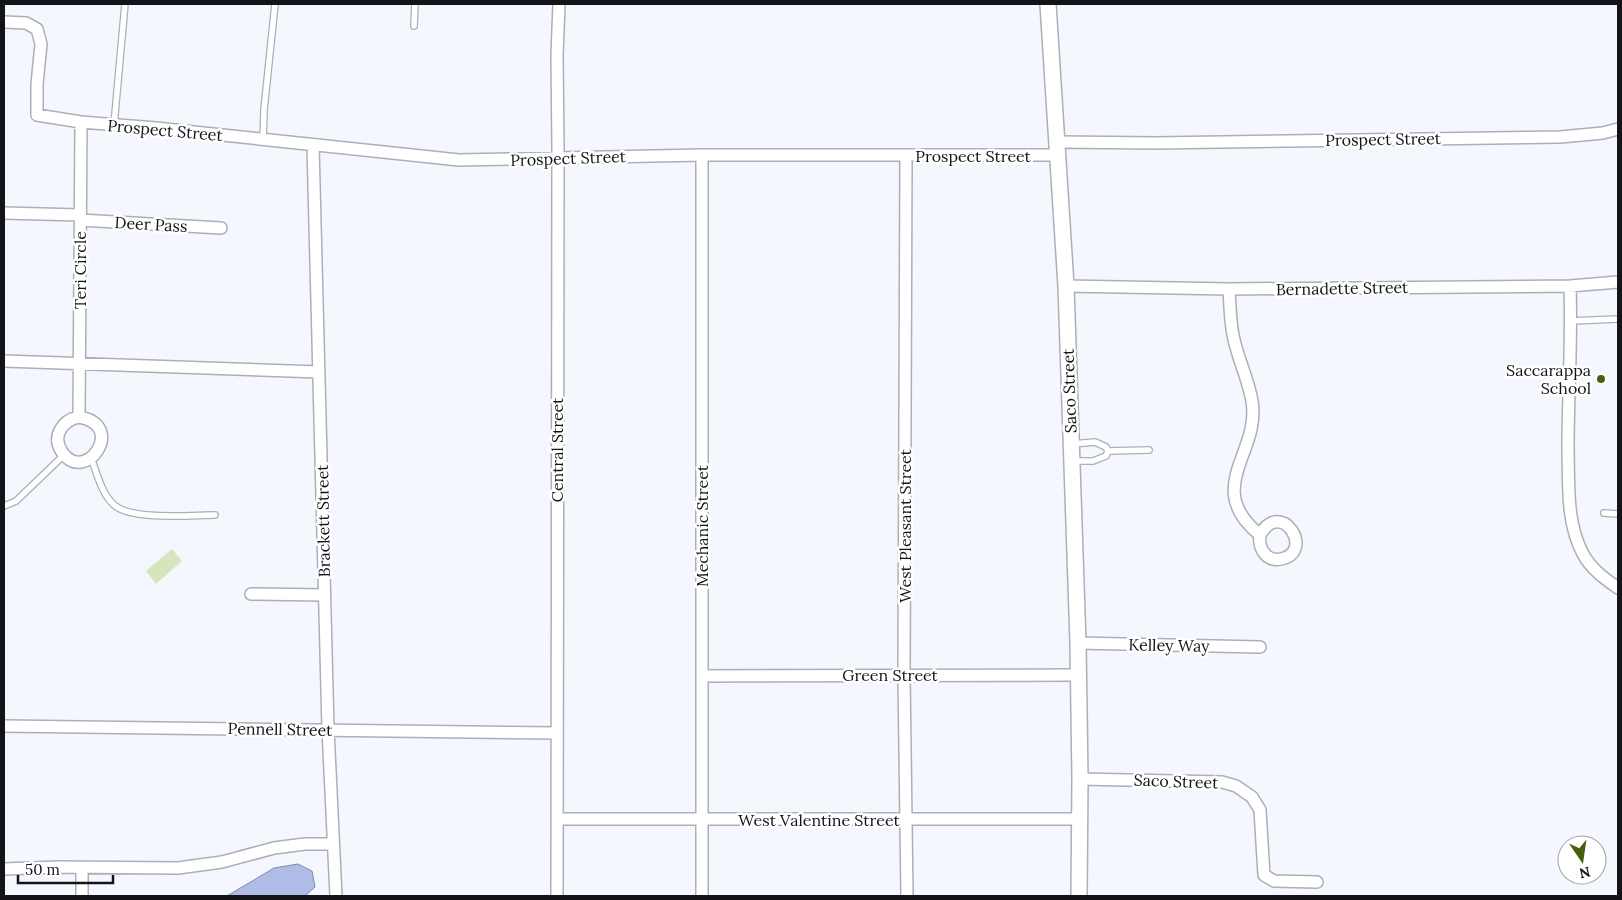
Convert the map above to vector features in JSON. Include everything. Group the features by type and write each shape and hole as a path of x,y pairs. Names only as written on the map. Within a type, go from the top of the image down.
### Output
{"main road":[{"name":"Saco Street","path":"1048,4 1066,286 1078,643 1079,896"}],"street":[{"name":"Central Street","path":"557,896 557,55 559,4"},
{"name":"Prospect Street","path":"4,22 26,23 37,29 41,44 37,84 37,115 81,122 459,160 702,155 906,156 1156,142 1560,137 1603,133 1618,129"},
{"name":"Teri Circle","path":"79,417 81,122"},
{"name":"Brackett Street","path":"314,146 324,595 336,896"},
{"name":"Mechanic Street","path":"702,155 702,896"},
{"name":"West Pleasant Street","path":"906,156 904,675 907,896"},
{"name":"Deer Pass","path":"4,213 221,228"},
{"name":"Bernadette Street","path":"1066,286 1229,289 1570,286 1618,282"},
{"path":"1570,286 1569,488 1573,528 1584,555 1601,576 1618,588"},
{"path":"1229,289 1233,335 1252,402 1252,424 1236,474 1234,492 1238,511 1247,524 1260,535"},
{"path":"4,361 80,362 319,372"},
{"path":"79,417 93,422 101,433 100,448 91,458 84,461 70,459 64,455 58,442 61,428 72,419 79,417"},
{"path":"251,594 324,595"},
{"name":"Kelley Way","path":"1078,643 1260,647"},
{"name":"Green Street","path":"702,676 1078,675"},
{"name":"Pennell Street","path":"4,726 557,733"},
{"name":"Saco Street","path":"1080,779 1222,782 1236,786 1252,797 1260,810 1264,875 1274,881 1317,882"},
{"name":"West Valentine Street","path":"557,819 907,820 1080,818"},
{"path":"4,869 49,867 193,867 222,862 274,848 305,844 333,844"},
{"path":"82,868 82,896"}],"lane":[{"path":"114,125 125,4"},
{"path":"263,140 264,110 275,4"},
{"path":"414,26 415,4"},
{"path":"1571,321 1618,319"},
{"path":"1071,444 1095,442 1106,447 1108,451"},
{"path":"1108,451 1149,450"},
{"path":"1072,461 1093,461 1106,456 1108,451"},
{"path":"4,506 16,501 64,455"},
{"path":"91,458 101,485 108,497 119,509 149,515 215,515"},
{"path":"1604,514 1618,514"}],"green space":[{"path":"172,549 182,561 156,584 146,571"}],"water":[{"path":"298,864 312,871 315,887 305,896 227,896 274,868"}],"place":[{"name":"Saccarappa School","path":"1601,379"}]}
